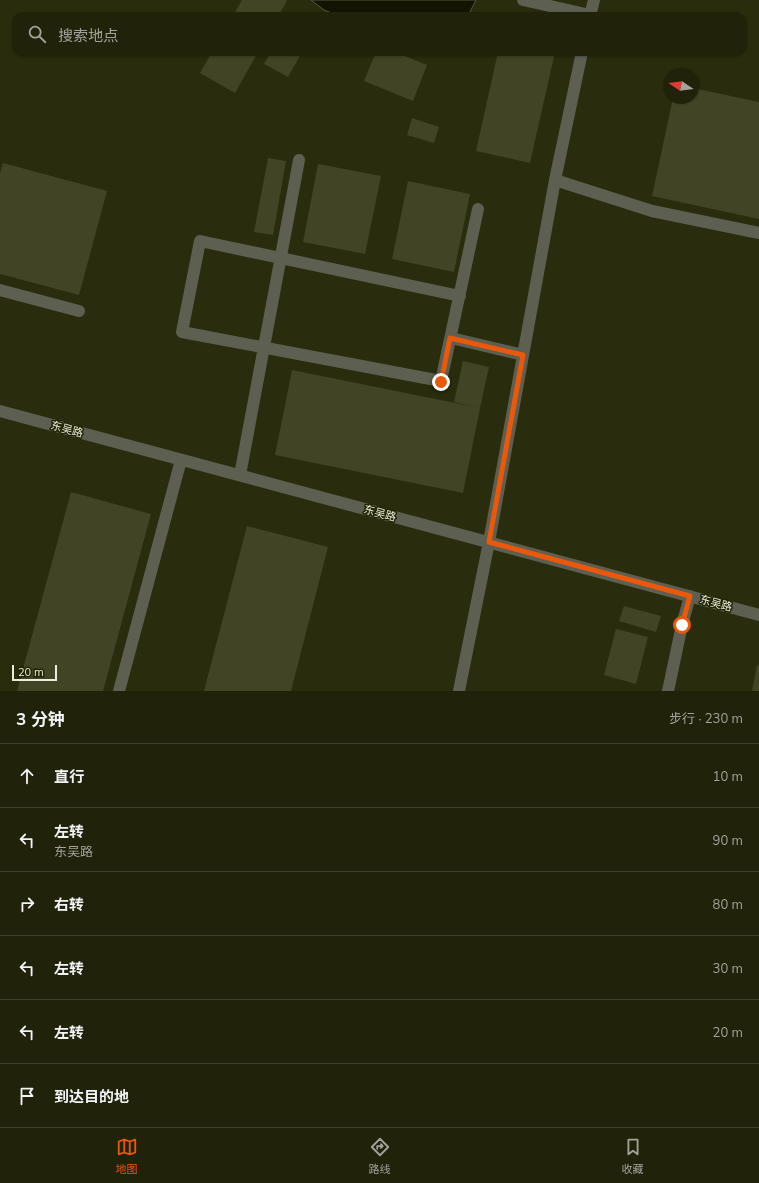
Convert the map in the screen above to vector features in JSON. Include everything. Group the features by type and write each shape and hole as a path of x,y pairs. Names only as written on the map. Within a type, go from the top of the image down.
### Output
{"street":[{"path":"523,0 577,12"},
{"path":"591,12 594,0"},
{"path":"459,691 489,542 554,180 581,56"},
{"path":"240,476 299,160"},
{"path":"554,180 652,211 759,233"},
{"path":"460,296 200,241 182,332 441,382 460,296 478,209"},
{"path":"0,290 79,311"},
{"path":"450,338 523,355"},
{"name":"东吴路","path":"0,411 759,615"},
{"path":"119,691 181,460"},
{"path":"668,691 682,625 690,596"}],"shaded area":[{"path":"311,0 476,0 470,12 329,12 324,10"}],"building":[{"path":"242,0 287,1 280,12 235,12"},
{"path":"210,56 256,56 235,93 200,73"},
{"path":"269,56 300,56 288,77 264,64"},
{"path":"374,56 405,56 427,65 413,101 364,81"},
{"path":"497,56 554,56 530,163 476,151"},
{"path":"699,89 759,102 759,219 652,196 672,104 699,104"},
{"path":"412,118 439,127 434,143 407,135"},
{"path":"268,158 286,161 273,235 254,232"},
{"path":"3,163 107,191 79,295 0,274 0,173"},
{"path":"318,164 381,176 365,254 303,242"},
{"path":"408,181 470,194 454,272 392,259"},
{"path":"463,361 489,367 480,408 454,402"},
{"path":"292,370 480,408 463,493 275,455"},
{"path":"71,492 151,514 103,691 17,691"},
{"path":"247,526 328,547 291,691 204,691"},
{"path":"624,606 661,616 656,632 619,621"},
{"path":"616,629 648,637 636,684 604,675"},
{"path":"757,665 759,666 759,691 752,691"}],"route":[{"path":"441,382 450,338 523,355 489,542 690,596 682,625"}]}
